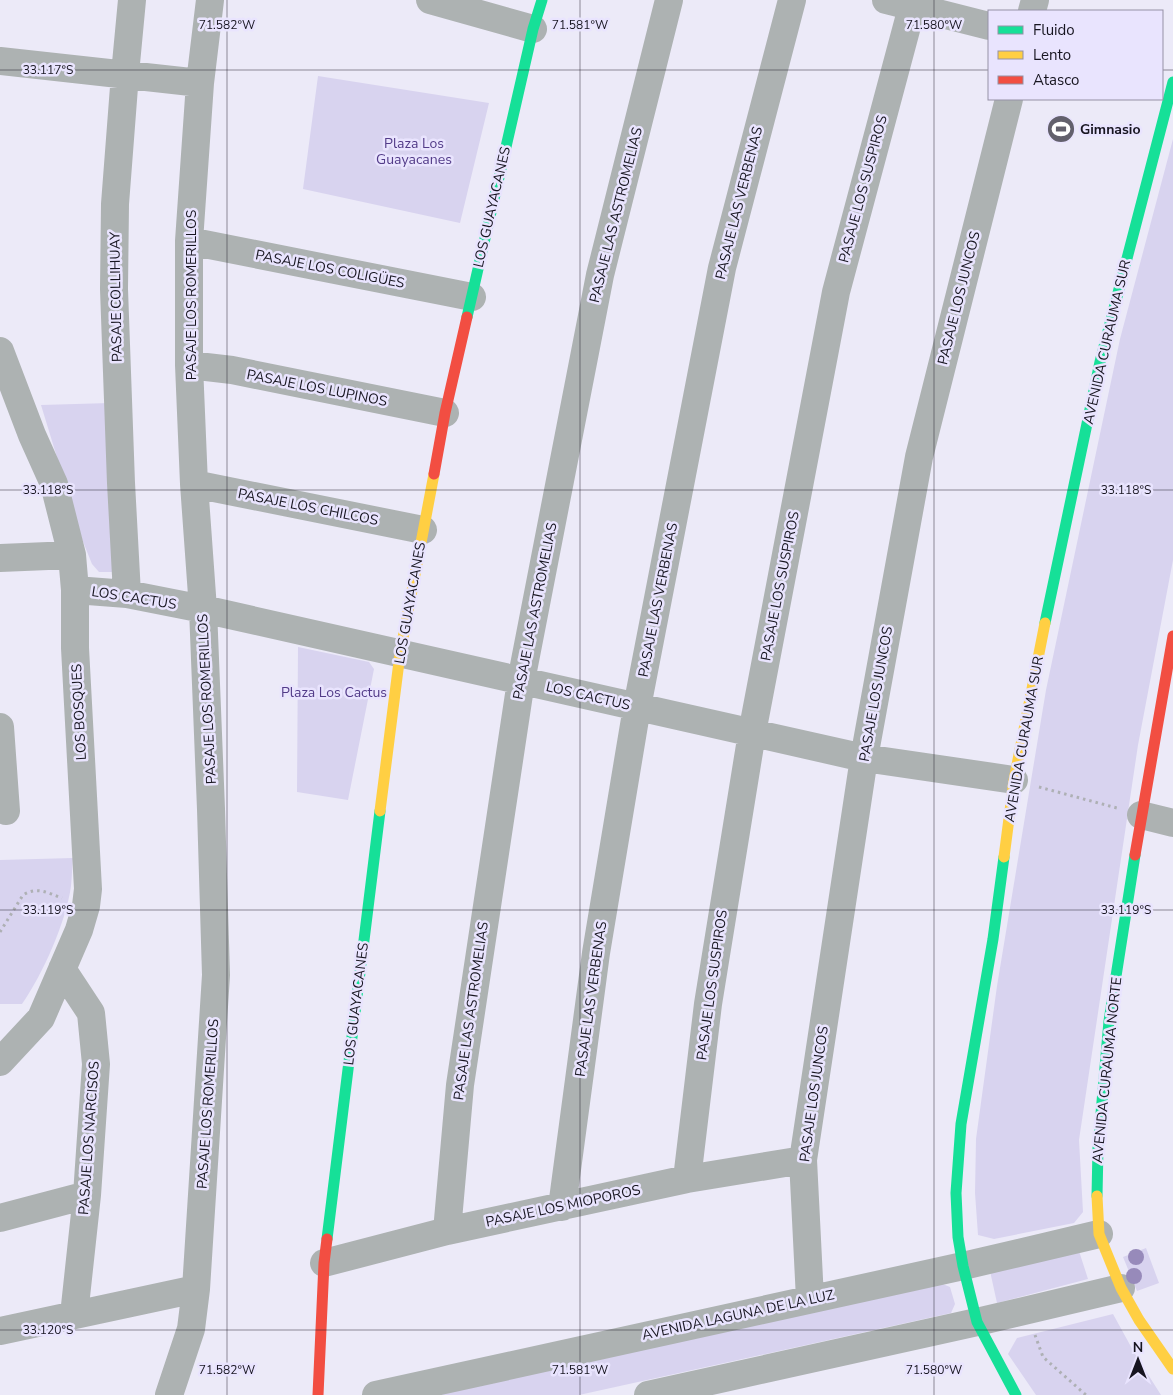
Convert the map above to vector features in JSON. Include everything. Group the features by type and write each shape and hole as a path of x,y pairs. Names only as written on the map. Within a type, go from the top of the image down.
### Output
{"street":[{"name":"PASAJE COLLIHUAY","path":"127,594 114,289 115,204 124,74 132,0"},
{"name":"PASAJE LOS ROMERILLOS","path":"169,1395 191,1329 196,1288 216,975 212,809 189,365 189,241 200,83 210,0"},
{"path":"430,0 533,29"},
{"name":"LOS GUAYACANES","path":"318,1395 324,1262 400,654 446,413 533,29 542,0"},
{"name":"PASAJE LAS ASTROMELIAS","path":"447,1231 460,1085 521,681 600,275 669,0"},
{"name":"PASAJE LAS VERBENAS","path":"562,1207 596,953 637,707 722,268 792,0"},
{"path":"886,0 913,3 988,26"},
{"name":"PASAJE LOS SUSPIROS","path":"687,1179 708,1004 752,733 836,292 913,3"},
{"path":"0,61 200,83"},
{"name":"AVENIDA CURAUMA SUR","path":"1016,1395 977,1322 962,1266 958,1237 956,1193 962,1124 993,939 1014,780 1034,676 1100,362 1173,82"},
{"name":"PASAJE LOS JUNCOS","path":"810,1299 803,1160 864,758 919,457 1009,100"},
{"name":"PASAJE LOS COLIGÜES","path":"189,241 472,297"},
{"name":"LOS BOSQUES","path":"0,351 32,435 54,484 72,555 88,889 86,906 79,930 42,1018 0,1062"},
{"name":"PASAJE LOS LUPINOS","path":"189,365 232,370 446,413"},
{"name":"PASAJE LOS CHILCOS","path":"194,484 423,530"},
{"path":"0,558 72,555"},
{"name":"LOS CACTUS","path":"75,590 127,594 203,610 864,758 1014,780"},
{"name":"AVENIDA CURAUMA NORTE","path":"1173,636 1141,815 1109,1022 1098,1148 1097,1208 1099,1234 1121,1288 1138,1320 1156,1348 1173,1369"},
{"path":"0,727 6,812"},
{"path":"1141,815 1173,823"},
{"name":"PASAJE LOS NARCISOS","path":"62,969 91,1013 96,1064 87,1195 74,1315"},
{"name":"PASAJE LOS MIOPOROS","path":"324,1262 447,1231 687,1179 803,1160"},
{"path":"0,1218 87,1195"},
{"name":"AVENIDA LAGUNA DE LA LUZ","path":"376,1395 1099,1234"},
{"path":"0,1330 196,1288"},
{"path":"648,1395 1121,1288"}],"path":[{"path":"1014,780 1141,815"},
{"path":"0,932 24,895 29,891 40,890 86,906"},
{"path":"1026,1310 1043,1357 1086,1395"}],"green space":[{"name":"Plaza Los Guayacanes","path":"318,76 489,103 460,223 303,189"},
{"path":"1173,139 1173,560 1138,745 1079,1140 1083,1212 1074,1223 994,1239 978,1235 975,1193 976,1139 997,986 1046,690 1120,339"},
{"path":"110,403 116,572 99,572 92,564 82,539 41,405"},
{"name":"Plaza Los Cactus","path":"298,647 369,662 374,669 348,800 297,792"},
{"path":"73,858 71,886 64,915 38,978 22,1004 0,1004 0,860"},
{"path":"1146,1248 1159,1283 1137,1291 1123,1257"},
{"path":"1079,1251 1088,1279 997,1303 990,1271"},
{"path":"940,1283 950,1287 955,1304 951,1313 579,1395 433,1395"},
{"path":"1113,1314 1161,1395 1036,1395 1008,1354 1017,1338"}],"traffic: fast":[{"path":"467,317 533,29 542,0"},
{"path":"1045,623 1100,362 1173,82"},
{"path":"327,1239 380,811"},
{"path":"1097,1196 1098,1148 1109,1021 1135,855"},
{"path":"1004,857 993,939 961,1124 956,1193 958,1237 977,1322 1016,1395"}],"traffic: slow":[{"path":"380,811 400,654 434,474"},
{"path":"1004,857 1014,780 1045,623"},
{"path":"1097,1196 1099,1234 1121,1288 1139,1320 1173,1369"}],"traffic: jam":[{"path":"434,474 445,413 467,317"},
{"path":"1135,855 1173,636"},
{"path":"318,1395 324,1263 327,1239"}],"place":[{"name":"Gimnasio","path":"1061,129"}]}
